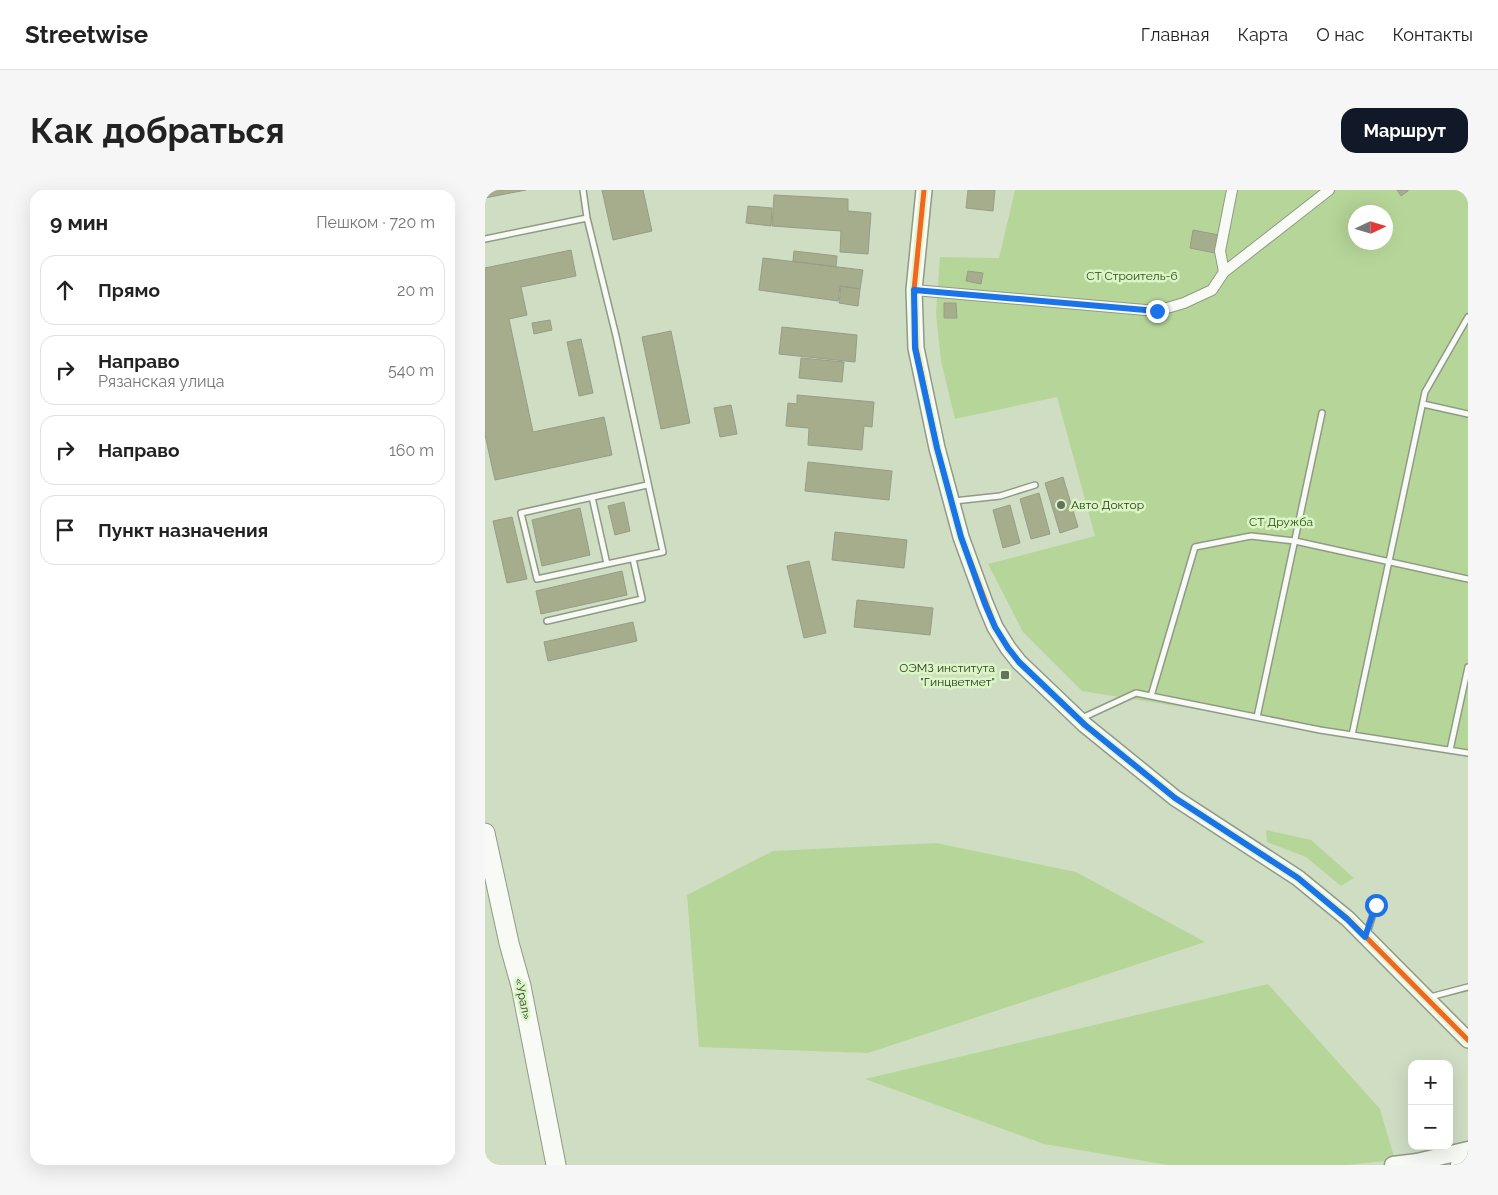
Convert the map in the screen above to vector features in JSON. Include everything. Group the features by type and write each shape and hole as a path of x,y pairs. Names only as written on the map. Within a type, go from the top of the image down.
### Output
{"highway":[{"name":"«Урал»","path":"487,842 509,943 521,986 556,1165"}],"main road":[{"path":"1393,1165 1438,1158 1468,1150"},
{"path":"1459,1165 1468,1162"}],"street":[{"path":"924,190 914,290 915,348 937,448 961,537 995,627 1019,662 1079,719 1175,798 1298,878 1347,919 1468,1040"},
{"path":"1224,272 1220,251 1232,190"},
{"path":"914,290 1157,311 1184,303 1211,290 1224,272 1329,190"}],"lane":[{"path":"583,190 587,218 618,345 663,552 537,579 521,513 647,485"},
{"path":"485,239 587,218"},
{"path":"1352,735 1425,392 1468,317"},
{"path":"1423,404 1468,414"},
{"path":"1257,717 1322,413"},
{"path":"951,502 1001,496 1035,485"},
{"path":"592,497 607,564"},
{"path":"1151,696 1195,547 1251,536 1295,541 1468,579"},
{"path":"547,621 642,599 633,558"},
{"path":"1450,750 1468,667"},
{"path":"1079,719 1136,693 1352,735 1468,753"},
{"path":"1365,937 1376,905"},
{"path":"1426,998 1468,987"}],"green space":[{"name":"СТ Дружба","path":"1015,190 1468,190 1468,753 1082,691 1023,632 988,564 1095,536 1057,397 955,419 941,361 936,314 940,257 999,258"},
{"path":"1266,830 1311,840 1354,878 1341,886 1306,857 1267,842"},
{"path":"936,843 1076,872 1205,942 868,1053 699,1047 687,895 773,851"},
{"path":"1268,984 1380,1109 1395,1160 1347,1165 1168,1165 1044,1144 865,1079"}],"building":[{"path":"485,190 526,190 485,198"},
{"path":"602,190 643,190 652,231 613,240"},
{"path":"968,190 995,190 993,211 966,208"},
{"path":"1397,190 1408,190 1408,191 1401,196"},
{"path":"774,195 848,199 848,211 871,213 868,254 840,252 841,231 772,226"},
{"path":"748,206 772,208 771,226 746,223"},
{"path":"1193,230 1219,235 1215,253 1190,248"},
{"path":"571,250 576,276 521,287 527,315 509,319 533,432 604,417 612,455 495,480 485,435 485,268"},
{"path":"794,251 837,256 836,267 793,261"},
{"path":"763,258 863,270 860,289 840,286 838,301 759,290"},
{"path":"968,271 983,273 981,284 966,281"},
{"path":"841,286 860,289 858,306 839,303"},
{"path":"944,303 956,303 957,318 944,318"},
{"path":"550,320 552,330 534,334 532,323"},
{"path":"782,327 857,335 855,362 779,354"},
{"path":"671,331 690,423 661,429 642,337"},
{"path":"581,339 593,393 579,396 567,342"},
{"path":"801,358 844,362 842,382 799,378"},
{"path":"797,395 874,402 872,427 864,426 862,450 808,445 809,428 786,426 788,403 797,404"},
{"path":"731,405 737,434 720,437 714,408"},
{"path":"808,462 892,471 889,500 805,491"},
{"name":"Авто Доктор","path":"1063,477 1078,527 1060,533 1045,483"},
{"path":"1039,493 1050,534 1031,539 1020,499"},
{"path":"624,502 630,531 615,535 608,506"},
{"path":"1010,505 1020,543 1003,548 993,510"},
{"path":"580,508 590,555 542,566 532,520"},
{"path":"512,517 527,579 507,583 493,521"},
{"path":"835,532 907,540 904,568 832,560"},
{"path":"809,561 826,633 804,638 787,566"},
{"path":"622,571 627,595 541,614 536,591"},
{"path":"857,600 933,608 930,635 854,627"},
{"path":"633,622 637,641 548,661 544,642"}],"transit line":[{"path":"924,190 914,290 916,348 937,448 961,537 995,627 1008,648 1019,662 1085,725 1175,798 1298,878 1348,919 1468,1040"}],"place":[{"name":"Авто Доктор","path":"1061,505"},
{"name":"ОЭМЗ института \"Гинцветмет\"","path":"1005,675"}],"route":[{"path":"1157,311 914,290 915,348 937,448 961,537 985,604 995,627 1019,662 1085,725 1175,798 1298,878 1347,919 1365,937 1376,905"}],"park label":[{"name":"СТ Строитель-6","path":"1132,276"}]}
